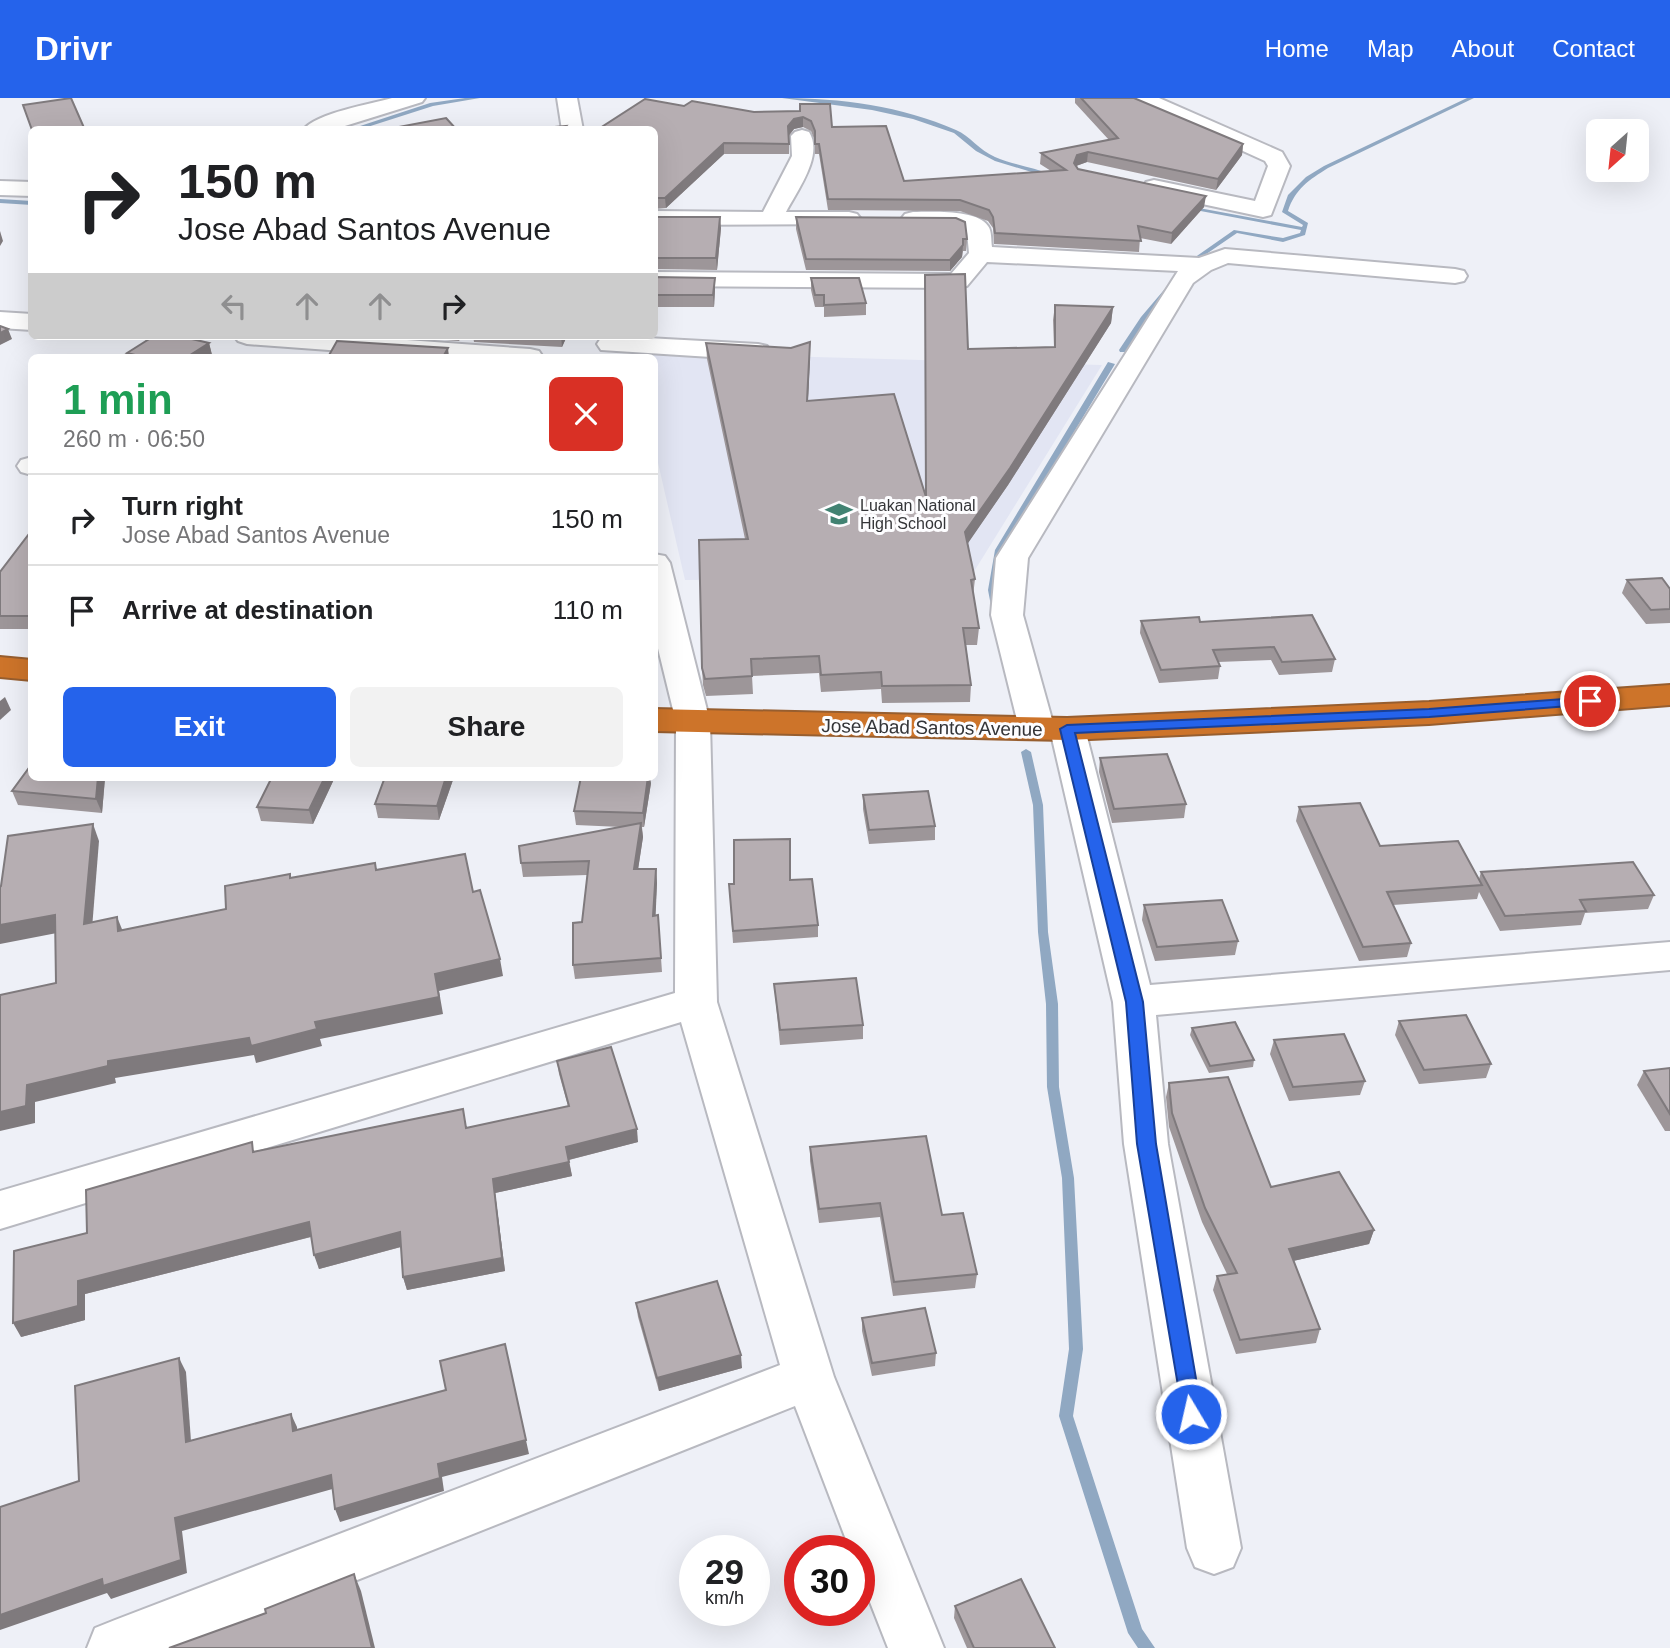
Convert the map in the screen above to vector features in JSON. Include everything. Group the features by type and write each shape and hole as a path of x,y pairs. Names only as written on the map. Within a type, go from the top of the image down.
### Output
{"highway":[{"path":"0,667 28,670"},
{"name":"Jose Abad Santos Avenue","path":"674,721 1052,729 1429,713 1670,695"}],"street":[{"path":"323,126 415,98"},
{"path":"1127,181 1263,210 1279,166 1274,157 1142,98"},
{"path":"771,219 803,156 802,136"},
{"path":"0,188 28,189"},
{"path":"658,218 865,219"},
{"path":"658,279 958,281 981,254 978,228 959,220 892,219"},
{"path":"981,254 1202,265"},
{"path":"1214,1548 1146,1144 1134,1002 1052,729 1007,615 1012,558 1184,278 1202,265 1225,256 1455,276"},
{"path":"261,342 476,354"},
{"path":"610,346 783,353"},
{"path":"658,595 674,721 696,1002 809,1377 916,1648"},
{"path":"1134,1002 1670,956"},
{"path":"0,1210 696,1002"},
{"path":"115,1648 809,1377"}],"shaded area":[{"name":"Luakan National High School","path":"631,352 1102,365 970,578 685,580 658,463 658,354"}],"building":[{"path":"71,98 83,126 31,126 23,105"},
{"path":"1081,98 1134,98 1243,144 1218,179 1088,152 1077,155 1074,163 1078,169 1206,196 1172,233 1138,226 1141,241 995,233 993,217 989,210 960,200 828,199 819,144 815,144 815,131 811,121 803,117 794,119 788,126 789,144 724,143 665,198 658,198 658,126 603,126 645,99 684,106 692,101 754,112 800,111 800,104 830,104 832,127 886,126 904,181 1066,170 1041,153 1118,138"},
{"path":"446,118 453,126 404,126"},
{"path":"658,217 720,217 716,258 658,258"},
{"path":"796,217 956,218 965,222 967,239 963,239 963,245 950,260 806,259"},
{"name":"Luakan National High School","path":"965,274 968,349 1055,347 1055,305 1113,307 1010,468 965,532 975,579 971,580 979,628 963,628 971,685 882,686 881,672 821,675 819,656 751,659 752,676 705,679 702,668 699,540 748,539 706,343 791,348 810,342 807,401 894,394 926,497 925,275"},
{"path":"658,277 715,278 713,295 658,295"},
{"path":"811,278 859,278 866,303 824,305 824,295 815,295"},
{"path":"148,340 196,340 209,343 192,354 127,353"},
{"path":"337,341 448,348 445,354 330,354"},
{"path":"28,535 28,616 0,616 0,572"},
{"path":"1662,578 1670,589 1670,609 1651,610 1627,580"},
{"path":"1312,615 1335,659 1282,662 1274,647 1213,650 1220,666 1161,670 1141,621 1199,617 1200,622"},
{"path":"1167,754 1186,804 1114,809 1100,758"},
{"path":"28,769 28,781 98,781 96,799 12,791"},
{"path":"270,781 323,781 309,810 257,807"},
{"path":"384,781 445,781 437,806 375,804"},
{"path":"580,781 647,781 643,813 574,811"},
{"path":"928,791 935,826 869,830 863,795"},
{"path":"1360,803 1380,846 1458,841 1482,885 1387,892 1411,943 1363,947 1299,807"},
{"path":"641,823 634,869 656,869 653,916 658,915 661,958 573,965 573,923 582,922 589,861 521,863 519,846"},
{"path":"93,824 84,924 117,917 118,931 226,909 225,886 375,863 376,870 465,854 473,892 480,890 500,959 435,974 439,997 315,1022 317,1029 251,1046 249,1038 108,1061 108,1066 27,1085 26,1106 0,1112 0,995 56,983 55,915 0,925 0,887 8,836"},
{"path":"790,839 790,880 812,879 818,925 733,931 729,884 734,884 734,840"},
{"path":"1633,862 1654,895 1580,900 1586,911 1505,916 1481,872"},
{"path":"1222,900 1238,941 1157,947 1144,905"},
{"path":"856,978 863,1025 780,1030 774,984"},
{"path":"1466,1015 1491,1064 1424,1070 1399,1021"},
{"path":"1235,1022 1254,1060 1210,1066 1192,1028"},
{"path":"1344,1034 1365,1081 1293,1087 1274,1040"},
{"path":"611,1047 637,1129 566,1147 569,1162 493,1179 502,1258 403,1277 400,1232 314,1255 309,1222 78,1281 78,1306 13,1323 14,1251 87,1233 86,1190 252,1142 253,1152 463,1109 466,1128 569,1106 557,1061"},
{"path":"1670,1068 1670,1114 1644,1071"},
{"path":"1228,1077 1271,1187 1339,1172 1374,1230 1289,1249 1320,1329 1240,1340 1217,1276 1237,1273 1205,1208 1172,1113 1169,1083"},
{"path":"926,1136 942,1215 963,1213 977,1274 894,1282 880,1203 819,1209 810,1147"},
{"path":"717,1281 741,1355 657,1378 636,1303"},
{"path":"925,1308 936,1353 872,1363 862,1318"},
{"path":"505,1344 526,1440 438,1464 440,1478 335,1509 331,1475 175,1518 181,1560 103,1586 102,1579 0,1615 0,1507 79,1481 75,1386 179,1358 186,1442 291,1414 293,1431 446,1390 440,1361"},
{"path":"354,1574 372,1648 169,1648 266,1613 265,1609"},
{"path":"1021,1579 1055,1648 974,1648 955,1606"}],"waterway":[{"path":"363,126 432,104 477,98"},
{"path":"785,98 850,104 894,112 936,124 956,132 978,150 997,160 1048,175"},
{"path":"1197,258 1236,231 1283,240 1303,234 1306,224 1285,212 1290,196 1308,178 1471,98"},
{"path":"0,201 28,203"},
{"path":"1190,207 1304,229"},
{"path":"1123,350 1143,318 1171,285"},
{"path":"995,609 992,590 999,550 1111,364"},
{"path":"1026,752 1038,805 1043,932 1052,1004 1053,1087 1068,1178 1076,1349 1066,1416 1136,1633 1147,1648"}],"place":[{"name":"Luakan National High School","path":"839,514"}],"route":[{"path":"1191,1414 1146,1144 1134,1002 1067,729 1429,713 1590,701"}]}
